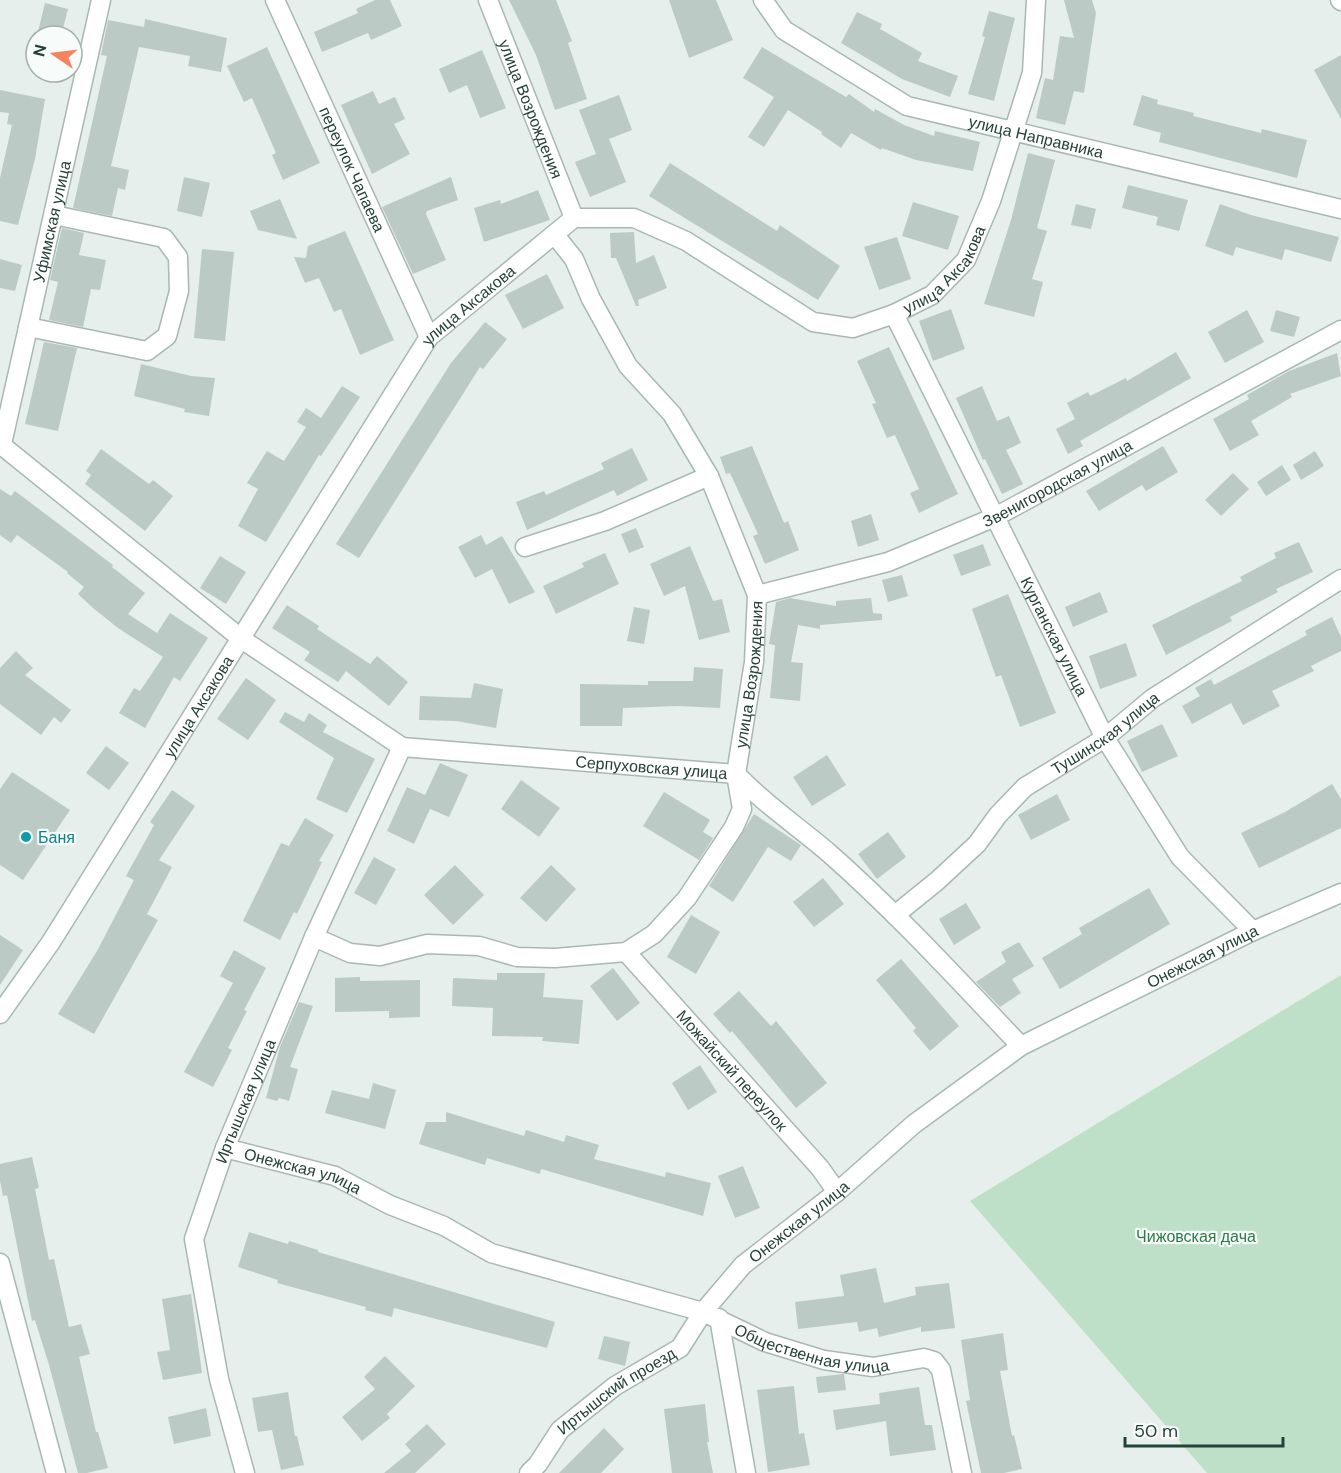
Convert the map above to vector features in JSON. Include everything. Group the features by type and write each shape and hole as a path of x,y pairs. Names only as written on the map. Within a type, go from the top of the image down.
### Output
{"street":[{"name":"Уфимская улица","path":"1,444 101,0"},
{"name":"переулок Чапаева","path":"275,0 429,338"},
{"name":"улица Возрождения","path":"488,0 574,218"},
{"name":"улица Направника","path":"763,0 784,30 907,106 1341,209"},
{"name":"улица Аксакова","path":"0,1014 51,942 243,640 429,338 574,218 634,218 644,222 686,241 813,322 853,328 894,314 932,295 966,260 991,201 1032,73 1036,0"},
{"path":"28,327 147,351 167,336 179,291 178,257 164,238 54,215"},
{"name":"улица Возрождения","path":"555,235 574,259 591,299 628,366 672,414 709,476 757,595 754,662 736,774"},
{"name":"Курганская улица","path":"894,314 1105,738 1180,857 1253,931"},
{"name":"Звенигородская улица","path":"757,595 888,562 995,517 1341,330"},
{"name":"Серпуховская улица","path":"1,444 243,640 402,747 736,774 760,800 828,853 895,915 1021,1046"},
{"path":"525,547 605,521 709,476"},
{"name":"Тушинская улица","path":"895,915 977,844 998,815 1024,787 1105,738 1153,698 1341,579"},
{"name":"Иртышская улица","path":"245,1473 219,1379 194,1239 225,1148 314,937 402,747"},
{"path":"314,937 350,953 380,956 427,944 479,946 517,957 555,958 626,952 654,934 687,898 734,827 742,809 736,774"},
{"name":"Онежская улица","path":"225,1148 335,1176 390,1205 444,1226 491,1253 711,1315 743,1265 837,1192 914,1124 1021,1046 1253,931 1341,893"},
{"name":"Можайский переулок","path":"626,952 820,1168 837,1192"},
{"path":"0,1263 56,1473"},
{"path":"711,1315 747,1473"},
{"name":"Общественная улица","path":"711,1315 765,1342 824,1360 873,1367 924,1358 934,1361 941,1370 962,1473"},
{"name":"Иртышский проезд","path":"529,1473 538,1464 560,1430 615,1386 680,1348 711,1315"}],"green space":[{"name":"Чижовская дача","path":"1341,975 1341,1473 1207,1473 970,1201"}],"building":[{"path":"375,0 390,0 402,26 371,40 368,33 322,52 314,32 358,13 356,9"},
{"path":"509,0 556,0 572,41 568,43 587,99 555,110 536,55"},
{"path":"669,0 716,0 733,40 689,58"},
{"path":"1064,0 1092,0 1096,13 1084,93 1074,91 1065,125 1036,118 1045,78 1053,80 1060,36 1074,38"},
{"path":"45,3 68,9 64,24 40,24"},
{"path":"989,11 1015,18 994,101 968,94 985,37 982,36"},
{"path":"857,12 882,24 880,29 922,53 918,61 958,76 950,97 902,79 841,43"},
{"path":"145,19 227,38 221,72 188,66 190,56 139,47 111,166 129,170 125,190 118,188 112,216 73,208 107,56 101,55 108,20 144,27"},
{"path":"267,47 320,163 283,180 272,155 276,153 252,98 244,102 227,66"},
{"path":"762,47 846,97 849,94 874,112 875,109 904,125 934,136 935,131 980,142 973,171 916,160 882,148 881,150 851,133 841,148 821,134 822,132 788,110 764,147 748,137 774,97 743,78"},
{"path":"482,50 506,108 480,118 467,85 449,93 439,69"},
{"path":"1341,55 1341,119 1314,70"},
{"path":"0,90 45,99 35,159 18,225 0,221 0,178 12,125 7,124 9,113 0,112"},
{"path":"373,91 379,104 395,97 405,119 394,124 410,154 372,174 341,105"},
{"path":"619,95 632,130 609,139 626,182 590,197 575,162 596,154 579,110"},
{"path":"1142,95 1158,100 1157,104 1194,113 1193,116 1261,133 1262,129 1307,140 1297,178 1159,142 1161,133 1133,125"},
{"path":"1028,153 1055,160 1037,228 1047,231 1032,279 1043,282 1034,317 984,304 1011,220"},
{"path":"670,163 777,231 780,225 840,266 818,300 649,196"},
{"path":"184,177 210,183 202,217 177,211"},
{"path":"451,177 458,200 427,211 426,214 446,260 413,274 382,207"},
{"path":"1128,185 1188,200 1179,231 1156,225 1158,217 1122,208"},
{"path":"538,190 550,220 484,242 474,208 500,200 501,204"},
{"path":"280,199 297,239 258,230 250,211"},
{"path":"913,202 959,216 948,250 902,236"},
{"path":"1076,204 1096,209 1091,229 1071,225"},
{"path":"1220,204 1251,215 1339,237 1331,262 1285,249 1282,260 1236,247 1233,256 1205,246"},
{"path":"62,228 84,233 79,255 106,260 100,290 91,289 83,327 49,320 58,282 50,280"},
{"path":"345,231 394,340 360,355 341,309 334,312 319,278 305,283 294,257 306,258 308,246"},
{"path":"634,232 636,263 654,255 667,288 638,300 639,306 636,306 616,258 611,258 610,233"},
{"path":"897,237 911,279 879,290 864,247"},
{"path":"202,249 234,252 225,341 194,338"},
{"path":"0,259 22,265 15,291 0,288"},
{"path":"547,274 564,308 523,329 505,295"},
{"path":"951,309 965,349 933,361 919,321"},
{"path":"1247,310 1264,342 1225,363 1208,332"},
{"path":"1276,310 1300,317 1294,337 1270,331"},
{"path":"485,322 507,339 483,369 480,367 359,558 336,544 451,363"},
{"path":"44,342 77,348 58,431 25,424"},
{"path":"889,347 958,494 919,513 910,493 919,489 895,435 887,438 872,404 876,403 857,361"},
{"path":"1176,352 1191,378 1080,441 1083,446 1068,454 1056,429 1075,419 1067,403 1088,392 1090,396 1126,378 1127,381"},
{"path":"1337,353 1341,376 1290,394 1292,397 1251,421 1259,435 1230,451 1213,419 1249,399 1247,395 1289,371"},
{"path":"141,364 191,376 215,378 209,416 184,412 185,409 134,396"},
{"path":"342,386 360,397 321,456 319,455 266,542 238,526 258,489 247,483 267,451 284,461 306,427 297,422 306,408 321,418"},
{"path":"982,386 997,421 1009,416 1021,443 1006,450 1023,484 1002,494 985,459 983,460 956,398"},
{"path":"752,446 784,523 788,521 799,550 765,564 753,536 758,534 730,473 726,474 720,457"},
{"path":"1163,446 1178,472 1146,491 1142,485 1099,511 1086,491"},
{"path":"632,448 648,480 617,496 614,490 527,530 516,502 544,491 546,495 604,469 601,463"},
{"path":"101,449 149,484 153,480 173,496 145,531 85,484 91,475 86,471"},
{"path":"1315,451 1324,466 1301,480 1293,465"},
{"path":"1282,465 1291,480 1266,496 1257,482"},
{"path":"1233,473 1249,489 1221,516 1205,500"},
{"path":"0,489 11,496 15,491 113,565 112,567 145,593 128,614 157,633 170,613 208,638 180,681 174,677 145,728 119,713 134,688 140,691 163,657 118,628 93,608 78,594 84,587 68,572 17,535 11,543 0,535"},
{"path":"871,514 879,540 858,547 851,521"},
{"path":"636,528 644,547 629,553 621,534"},
{"path":"481,535 486,545 502,536 535,592 509,604 492,569 475,578 458,547"},
{"path":"1299,542 1313,572 1276,589 1278,592 1230,617 1232,621 1166,655 1152,625 1242,581 1240,577 1276,558 1274,553"},
{"path":"983,544 991,565 961,576 953,555"},
{"path":"690,546 713,601 722,599 730,632 699,640 685,586 664,596 650,564"},
{"path":"605,553 619,584 556,614 543,586 584,567 582,563"},
{"path":"220,556 246,572 226,604 200,588"},
{"path":"902,575 908,596 888,602 882,580"},
{"path":"1100,592 1108,612 1073,627 1065,607"},
{"path":"1008,594 1056,713 1020,727 1001,675 996,677 972,609"},
{"path":"790,598 836,606 836,601 871,598 873,613 882,614 882,620 820,625 820,629 798,625 791,662 803,663 800,701 770,698 775,645 769,644 776,602"},
{"path":"287,605 319,626 317,629 370,664 377,656 408,682 389,706 346,671 338,682 304,660 310,652 272,628"},
{"path":"634,607 650,610 644,644 627,641"},
{"path":"1332,617 1341,637 1341,651 1311,666 1314,671 1272,691 1280,706 1243,725 1231,703 1192,724 1182,706 1200,696 1195,688 1211,679 1214,685 1307,635 1305,631"},
{"path":"1126,643 1137,676 1100,689 1089,656"},
{"path":"16,651 33,668 25,675 71,710 61,723 54,717 41,735 0,704 0,668"},
{"path":"694,667 723,669 720,708 678,706 623,708 622,726 580,726 580,684 648,685 648,681 693,681"},
{"path":"246,678 276,700 248,740 217,719"},
{"path":"474,683 503,689 496,728 456,721 419,720 420,696 471,698"},
{"path":"285,712 304,722 309,713 327,725 323,732 375,759 347,813 316,799 334,758 279,722"},
{"path":"1162,724 1178,756 1142,772 1127,741"},
{"path":"106,746 129,763 109,790 86,773"},
{"path":"827,755 846,785 812,806 793,777"},
{"path":"440,763 468,775 449,817 430,809 414,844 387,831 407,787 425,795"},
{"name":"Баня","path":"12,772 70,810 23,880 0,865 0,789"},
{"path":"521,780 560,808 539,837 501,809"},
{"path":"1332,784 1341,799 1341,828 1259,868 1241,833 1285,812"},
{"path":"172,790 195,806 159,860 172,867 147,914 158,920 94,1034 58,1014 97,951 134,880 126,876 154,825 150,822"},
{"path":"664,792 710,820 703,832 713,838 699,860 643,826"},
{"path":"1057,794 1070,820 1031,840 1018,815"},
{"path":"754,814 801,845 791,861 768,847 733,902 709,886"},
{"path":"305,818 334,835 319,861 322,862 297,914 294,912 280,940 243,921 281,843 289,846"},
{"path":"888,832 906,857 877,879 858,854"},
{"path":"374,857 396,869 376,905 354,893"},
{"path":"455,865 484,895 453,925 424,895"},
{"path":"551,865 576,889 546,922 520,898"},
{"path":"823,878 844,904 814,927 793,902"},
{"path":"1149,888 1170,924 1060,989 1042,958 1082,934 1079,928"},
{"path":"966,903 981,928 954,945 939,919"},
{"path":"691,915 720,932 696,974 667,957"},
{"path":"0,935 23,950 0,985"},
{"path":"1019,942 1034,966 1012,979 1021,993 1000,1007 976,982 1006,962 1001,952"},
{"path":"234,950 266,968 244,1010 247,1011 228,1048 232,1050 213,1087 184,1072 233,983 220,976"},
{"path":"901,959 959,1026 930,1051 913,1031 916,1028 876,980"},
{"path":"613,968 640,1003 617,1021 590,986"},
{"path":"497,973 545,973 543,997 583,1000 579,1044 542,1041 543,1037 492,1036 493,1008 452,1006 453,978 497,980"},
{"path":"360,977 360,981 420,980 420,1017 389,1018 389,1011 335,1012 335,978"},
{"path":"739,991 771,1026 776,1021 827,1083 796,1108 732,1031 730,1033 713,1014"},
{"path":"299,1002 313,1006 290,1067 298,1069 289,1101 266,1098 280,1047"},
{"path":"700,1065 717,1092 688,1110 672,1083"},
{"path":"373,1083 396,1090 385,1129 325,1113 332,1090 369,1099"},
{"path":"446,1112 524,1136 526,1130 564,1142 566,1135 599,1145 594,1159 665,1177 666,1172 711,1183 703,1216 541,1169 540,1174 487,1158 485,1165 419,1144 426,1122 446,1122"},
{"path":"32,1157 39,1188 35,1189 49,1260 54,1259 69,1327 81,1324 90,1354 79,1357 96,1432 98,1432 108,1468 87,1473 78,1473 49,1365 35,1320 32,1321 7,1195 3,1196 0,1181 0,1164"},
{"path":"743,1166 760,1208 735,1218 718,1176"},
{"path":"249,1232 288,1244 289,1241 318,1250 318,1252 555,1322 547,1348 394,1308 392,1317 365,1310 366,1307 277,1283 278,1280 238,1267"},
{"path":"876,1268 884,1303 916,1295 915,1287 949,1283 955,1328 921,1332 921,1327 879,1337 877,1328 859,1332 857,1322 798,1329 795,1302 844,1296 840,1275"},
{"path":"191,1294 202,1373 163,1380 157,1352 170,1350 162,1299"},
{"path":"1003,1333 1008,1370 1000,1371 1012,1436 1014,1435 1022,1469 1004,1473 981,1473 966,1401 970,1400 961,1340"},
{"path":"604,1336 630,1342 625,1366 598,1359"},
{"path":"385,1356 415,1386 387,1414 390,1418 362,1441 342,1417 375,1389 364,1377"},
{"path":"844,1374 846,1390 818,1393 816,1377"},
{"path":"794,1386 799,1434 804,1433 810,1465 768,1472 757,1390"},
{"path":"919,1387 925,1425 932,1425 936,1450 890,1456 886,1421 836,1430 833,1410 880,1404 879,1393"},
{"path":"288,1392 295,1436 297,1436 304,1465 281,1470 272,1430 258,1432 252,1398"},
{"path":"705,1404 709,1442 707,1442 713,1473 672,1473 664,1409"},
{"path":"206,1408 211,1436 174,1444 168,1417"},
{"path":"427,1424 446,1444 415,1473 384,1473 411,1451 405,1444"},
{"path":"604,1428 624,1449 601,1473 559,1473"}],"place":[{"name":"Баня","path":"26,837"}]}
